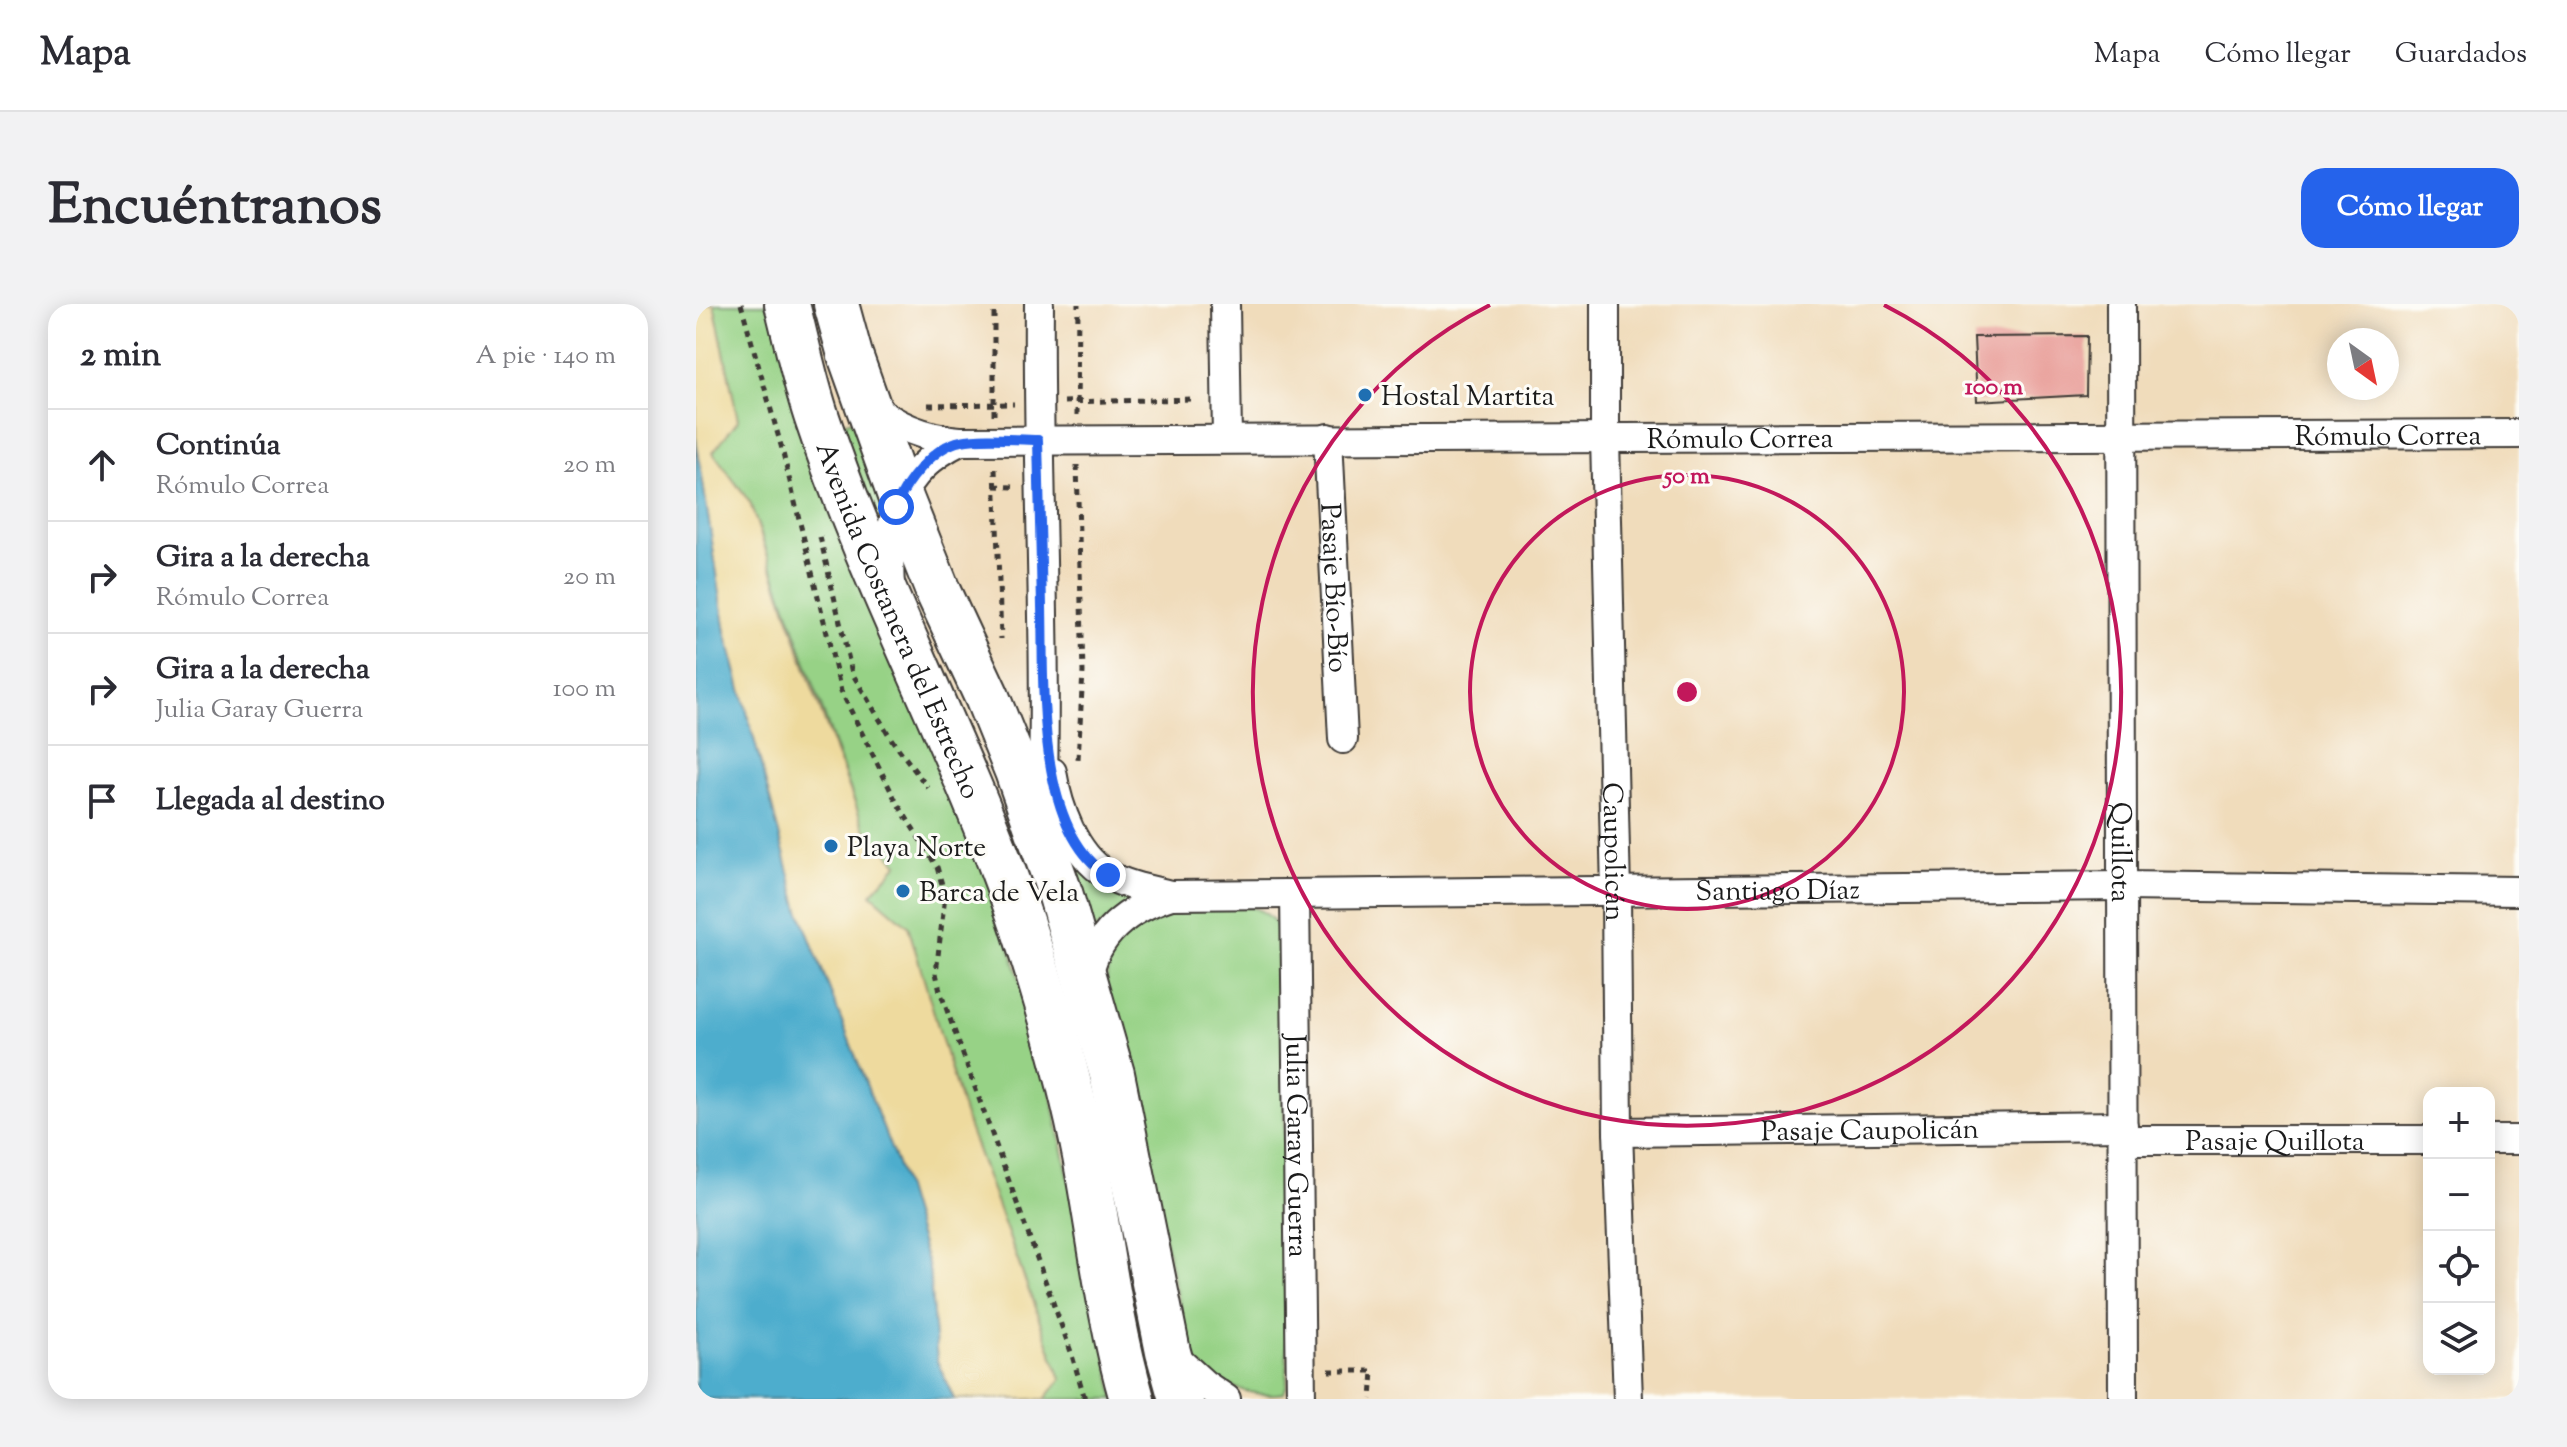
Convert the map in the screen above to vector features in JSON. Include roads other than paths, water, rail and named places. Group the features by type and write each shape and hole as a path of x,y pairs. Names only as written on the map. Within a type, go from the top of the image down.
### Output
{"main road":[{"name":"Avenida Costanera del Estrecho","path":"787,304 817,418 894,613 992,845 1035,966 1077,1120 1112,1315 1132,1399"},
{"name":"Avenida Costanera del Estrecho","path":"836,304 866,402 900,496 939,594 1002,732 1041,835 1119,1103 1168,1352 1181,1399"}],"street":[{"path":"1039,304 1038,440 1045,721 1041,835"},
{"path":"1225,304 1227,439"},
{"name":"Caupolicán","path":"1605,304 1618,1132 1628,1399"},
{"name":"Quillota","path":"2121,304 2123,1399"},
{"name":"Rómulo Correa","path":"866,402 907,429 960,441 2519,434"},
{"name":"Pasaje Bío-Bío","path":"1328,438 1343,739"},
{"path":"894,613 890,546 893,516 900,496 921,467 960,441"},
{"path":"1045,721 1056,794 1066,821 1084,853 1095,866 1117,879 1171,895"},
{"name":"Santiago Díaz","path":"1086,985 1097,949 1112,927 1135,910 1171,895 2123,886 2519,891"},
{"name":"Julia Garay Guerra","path":"1295,894 1301,1385"},
{"name":"Pasaje Caupolicán","path":"1618,1132 2123,1133"},
{"name":"Pasaje Quillota","path":"2123,1133 2423,1140"},
{"path":"2495,1140 2519,1140"},
{"path":"1168,1352 1226,1399"}],"water":[{"path":"696,438 726,632 799,910 900,1172 929,1269 937,1361 954,1399 696,1399"}],"place":[{"name":"Hostal Martita","path":"1365,395"},
{"name":"Playa Norte","path":"831,846"},
{"name":"Barca de Vela","path":"903,891"}]}
